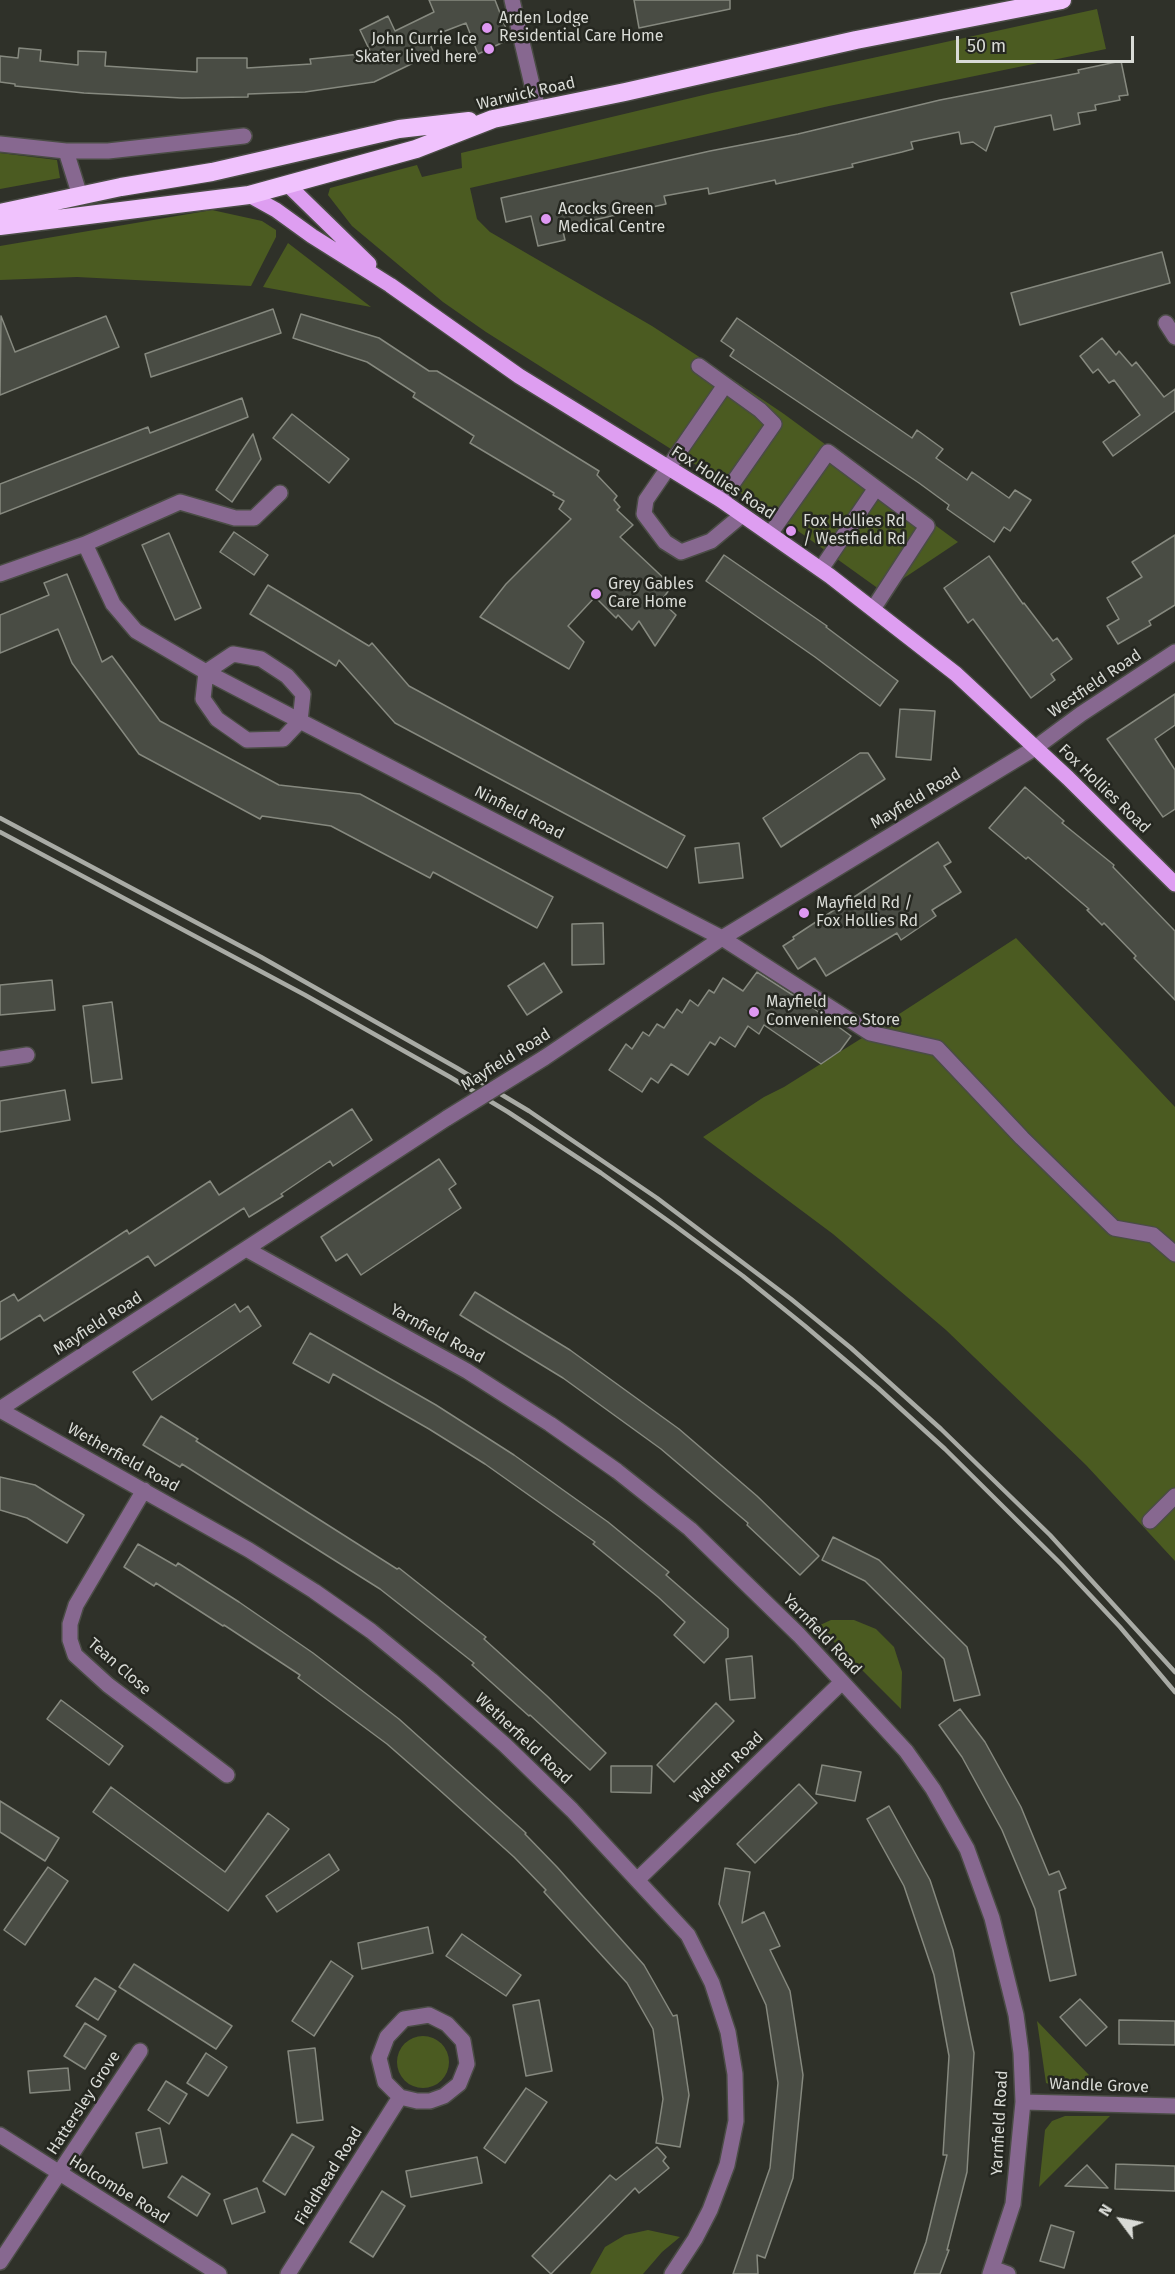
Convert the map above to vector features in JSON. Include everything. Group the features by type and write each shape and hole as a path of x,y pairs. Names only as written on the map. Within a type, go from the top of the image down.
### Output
{"highway":[{"name":"Warwick Road","path":"0,226 249,195 416,149 493,119 626,93 855,40 1062,0"},
{"path":"0,213 255,163 399,129 493,119"},
{"path":"255,163 288,185"}],"main road":[{"name":"Fox Hollies Road","path":"288,185 390,285"},
{"name":"Fox Hollies Road","path":"249,195 276,210 312,236 390,285 519,376 721,500 821,569 956,674 1175,884"}],"street":[{"path":"512,0 538,110"},
{"path":"0,144 66,151 108,151 244,136"},
{"path":"66,151 80,196"},
{"path":"1166,323 1175,337"},
{"path":"699,366 760,410 774,424 721,500"},
{"path":"725,385 646,500 644,514 665,542 681,552 711,541 742,515"},
{"path":"770,534 828,452 927,526 873,609"},
{"path":"821,569 876,488"},
{"path":"0,574 85,544 180,502 235,518 254,518 279,493"},
{"name":"Ninfield Road","path":"85,544 113,604 136,631 206,672 722,938 870,1033 937,1048 1022,1138 1114,1228 1153,1235 1175,1254"},
{"name":"Westfield Road","path":"1035,748 1081,714 1175,652"},
{"path":"233,654 261,659 287,676 303,694 300,721 283,739 247,740 217,719 203,699 206,672 233,654"},
{"name":"Mayfield Road","path":"0,1410 447,1118 544,1058 722,938 1035,748"},
{"path":"0,1059 27,1055"},
{"name":"Yarnfield Road","path":"246,1249 467,1371 550,1424 617,1471 690,1529 799,1635 906,1751 933,1789 967,1850 992,1918 1012,1992 1021,2053 1023,2102 1013,2204 991,2271"},
{"name":"Wetherfield Road","path":"0,1410 249,1550 371,1631 505,1745 572,1810 688,1935 712,1983 728,2032 735,2074 736,2121 727,2165 710,2210 695,2239 672,2274"},
{"name":"Tean Close","path":"144,1490 76,1605 70,1624 70,1640 75,1656 108,1685 227,1775"},
{"path":"1150,1521 1175,1496"},
{"name":"Walden Road","path":"637,1880 842,1682"},
{"path":"429,2015 447,2024 463,2041 466,2064 459,2084 444,2096 430,2101 400,2097 385,2082 379,2058 387,2037 404,2019 429,2015"},
{"name":"Hattersley Grove","path":"0,2262 140,2051"},
{"name":"Fieldhead Road","path":"288,2274 400,2097"},
{"name":"Wandle Grove","path":"1023,2102 1175,2106"},
{"name":"Holcombe Road","path":"0,2135 219,2274"},
{"path":"991,2271 1008,2274"}],"green space":[{"path":"1097,9 1106,49 829,106 470,188 477,219 490,232 652,326 704,360 784,414 958,542 883,592 780,518 486,332 443,302 352,226 328,195 330,188 417,165 422,177 462,168 461,153 712,93"},
{"path":"0,153 57,160 60,178 0,189"},
{"path":"212,210 262,221 276,230 276,237 251,286 77,277 0,280 0,246"},
{"path":"288,243 371,307 263,287"},
{"path":"1016,938 1175,1107 1175,1561 1086,1465 946,1330 833,1234 703,1137 870,1033"},
{"path":"831,1620 854,1620 876,1629 894,1647 902,1672 901,1709 818,1626"},
{"path":"1037,2021 1089,2075 1075,2090 1063,2089 1046,2083"},
{"path":"423,2036 433,2038 441,2044 447,2052 449,2062 447,2072 441,2080 433,2086 423,2088 413,2086 405,2080 399,2072 397,2062 399,2052 405,2044 413,2038"},
{"path":"1065,2116 1110,2116 1039,2187 1045,2130 1052,2121"},
{"path":"648,2230 680,2237 662,2252 643,2274 590,2274 605,2247 625,2235"}],"building":[{"path":"429,0 495,0 510,39 478,54 466,23 427,38 434,53 374,82 305,92 248,94 248,97 182,98 84,93 15,86 15,84 0,82 0,56 18,58 19,48 41,50 40,61 78,65 78,51 106,52 105,66 197,72 197,58 247,58 247,68 311,64 310,59 371,53 360,30 388,16 395,31 434,12"},
{"path":"634,0 730,0 730,9 639,28"},
{"path":"1121,61 1128,95 1119,96 1120,100 1095,105 1096,110 1078,113 1080,124 1054,130 1051,115 995,127 986,151 973,142 961,144 959,132 911,142 913,149 852,164 853,167 776,184 775,180 709,194 708,188 664,196 666,204 562,227 565,240 538,246 531,216 506,222 501,198 710,151 798,134 940,100 1079,73 1078,70"},
{"path":"1162,252 1170,283 1020,325 1011,293"},
{"path":"273,309 281,333 151,377 145,354"},
{"path":"301,314 379,338 429,371 437,371 599,471 597,475 617,496 614,500 620,507 617,510 633,525 620,537 672,586 661,601 676,615 655,646 639,621 632,630 618,615 616,618 595,597 568,626 584,642 569,669 480,617 506,584 571,519 559,509 564,501 470,443 474,436 413,397 415,393 367,362 293,338"},
{"path":"1,316 15,352 106,316 119,347 0,395"},
{"path":"737,318 912,438 917,430 943,449 936,458 967,480 972,472 1009,498 1015,490 1031,500 1010,531 1004,527 994,542 947,509 949,505 919,483 730,356 734,350 721,341"},
{"path":"1102,338 1116,355 1119,351 1132,366 1136,362 1164,397 1175,389 1175,411 1113,456 1103,442 1140,415 1114,380 1109,383 1098,369 1093,373 1080,356"},
{"path":"242,398 248,417 0,514 0,484 148,427 150,433"},
{"path":"292,414 349,459 329,483 273,438"},
{"path":"253,434 261,459 232,502 216,490"},
{"path":"234,532 268,555 254,575 220,552"},
{"path":"169,533 201,608 175,620 142,545"},
{"path":"1175,535 1175,605 1149,621 1151,625 1118,644 1107,626 1119,619 1107,598 1142,577 1132,562"},
{"path":"724,555 827,626 898,681 880,706 815,657 706,581"},
{"path":"989,556 1023,604 1053,641 1057,638 1072,659 1051,674 1055,680 1031,698 973,619 968,623 944,588"},
{"path":"67,574 102,662 112,656 160,721 279,785 360,794 553,897 537,928 433,872 430,878 331,826 262,816 260,819 139,754 72,663 58,629 0,653 0,615 49,595 44,583"},
{"path":"268,585 369,646 372,643 409,686 685,836 667,868 395,723 339,660 336,666 250,614"},
{"path":"1175,694 1175,725 1155,739 1175,770 1175,809 1163,817 1107,739"},
{"path":"900,709 935,711 931,760 896,757"},
{"path":"860,753 868,753 885,779 781,847 763,818"},
{"path":"1025,787 1064,821 1062,823 1114,865 1113,867 1175,931 1175,1000 1104,923 1102,925 1087,910 1089,909 1028,857 1026,859 989,828"},
{"path":"938,842 951,862 944,866 961,892 932,910 936,916 901,940 897,933 826,976 815,958 798,969 783,946 794,939 793,937"},
{"path":"739,843 743,878 699,883 695,848"},
{"path":"603,923 604,964 572,965 572,924"},
{"path":"544,963 562,992 527,1015 508,986"},
{"path":"757,972 851,1036 840,1051 821,1064 764,1025 759,1034 748,1026 735,1047 720,1037 715,1045 710,1042 688,1075 671,1064 658,1083 651,1078 642,1092 609,1070 626,1044 632,1049 643,1032 649,1036 657,1024 664,1028 677,1009 682,1013 690,1000 698,1006 709,990 714,993 723,978 743,991"},
{"path":"52,980 55,1010 0,1015 0,985"},
{"path":"112,1002 122,1079 92,1083 83,1006"},
{"path":"65,1090 70,1120 0,1132 0,1101"},
{"path":"352,1109 372,1140 333,1166 330,1161 281,1194 283,1196 249,1217 244,1208 155,1266 148,1256 44,1321 40,1315 0,1340 0,1302 14,1294 18,1301 127,1230 129,1234 210,1181 219,1195"},
{"path":"439,1159 456,1184 449,1189 461,1208 361,1275 347,1254 336,1261 321,1237"},
{"path":"475,1292 570,1350 679,1429 757,1496 819,1556 800,1575 747,1525 748,1523 661,1449 563,1378 460,1315"},
{"path":"235,1304 240,1312 248,1306 261,1326 152,1400 133,1372"},
{"path":"310,1333 436,1405 514,1455 608,1522 669,1572 666,1575 728,1629 728,1637 704,1663 674,1635 685,1622 593,1544 595,1542 485,1464 429,1429 333,1374 329,1383 293,1363"},
{"path":"161,1416 257,1480 397,1569 399,1568 486,1637 484,1639 606,1753 590,1770 472,1665 474,1663 380,1589 182,1464 180,1467 143,1445"},
{"path":"0,1477 35,1485 84,1515 67,1543 27,1518 0,1510"},
{"path":"833,1537 879,1560 967,1647 980,1695 954,1701 944,1659 865,1581 822,1560"},
{"path":"138,1544 176,1566 178,1563 239,1602 313,1653 399,1719 526,1833 557,1867 644,1965 673,2016 677,2015 689,2095 680,2147 656,2143 663,2099 653,2029 627,1983 544,1892 546,1890 514,1857 387,1744 298,1678 300,1675 156,1583 154,1586 124,1567"},
{"path":"752,1656 755,1698 730,1700 726,1659"},
{"path":"61,1700 123,1746 109,1765 47,1719"},
{"path":"716,1703 734,1721 674,1782 657,1765"},
{"path":"960,1709 985,1742 1021,1807 1049,1875 1059,1871 1066,1888 1059,1891 1076,1975 1050,1981 1035,1909 1002,1830 962,1757 939,1725"},
{"path":"822,1765 861,1772 855,1801 816,1794"},
{"path":"611,1766 652,1766 651,1793 611,1792"},
{"path":"799,1784 817,1803 755,1863 737,1844"},
{"path":"111,1787 225,1872 268,1813 289,1829 228,1911 93,1812"},
{"path":"0,1801 59,1838 45,1861 0,1832"},
{"path":"889,1806 930,1880 953,1950 974,2053 967,2172 947,2250 949,2250 940,2274 914,2274 926,2242 947,2155 943,2155 949,2056 934,1975 904,1886 867,1819"},
{"path":"329,1854 339,1870 277,1912 266,1896"},
{"path":"48,1867 68,1881 25,1945 4,1930"},
{"path":"725,1868 750,1872 742,1923 764,1912 780,1946 770,1950 790,1991 803,2075 793,2178 765,2258 757,2255 758,2274 733,2274 770,2168 778,2083 766,2005 719,1904"},
{"path":"428,1927 433,1953 362,1969 358,1943"},
{"path":"462,1934 521,1975 506,1996 446,1956"},
{"path":"331,1961 353,1976 314,2036 292,2021"},
{"path":"134,1964 232,2026 216,2049 119,1987"},
{"path":"95,1978 116,1991 98,2020 76,2006"},
{"path":"1080,1999 1107,2027 1086,2046 1060,2017"},
{"path":"539,2000 552,2071 526,2076 513,2005"},
{"path":"1119,2020 1175,2021 1175,2045 1119,2044"},
{"path":"85,2023 106,2036 85,2069 64,2056"},
{"path":"315,2048 323,2120 297,2123 288,2051"},
{"path":"206,2053 227,2067 208,2096 187,2083"},
{"path":"68,2068 70,2090 30,2093 28,2071"},
{"path":"166,2081 187,2094 169,2124 148,2110"},
{"path":"526,2088 547,2102 505,2163 484,2148"},
{"path":"160,2128 167,2163 143,2168 136,2133"},
{"path":"292,2134 314,2147 285,2195 263,2181"},
{"path":"657,2147 666,2157 663,2161 669,2168 639,2193 635,2188 551,2274 532,2256 610,2175 616,2180"},
{"path":"477,2157 482,2183 411,2197 406,2171"},
{"path":"1116,2164 1175,2166 1175,2191 1115,2189"},
{"path":"1087,2165 1108,2188 1065,2186"},
{"path":"182,2176 210,2194 197,2216 168,2197"},
{"path":"257,2188 265,2212 232,2224 224,2200"},
{"path":"382,2191 405,2206 373,2257 350,2242"},
{"path":"1051,2225 1074,2232 1064,2268 1040,2261"}],"railway":[{"path":"0,818 261,957 457,1068 529,1111 657,1198 791,1299 851,1348 941,1429 1050,1535 1175,1672"},
{"path":"0,832 305,995 450,1077 601,1173 674,1225 805,1326 945,1449 1061,1564 1120,1627 1175,1692"}],"place":[{"name":"Arden Lodge Residential Care Home","path":"487,28"},
{"name":"John Currie Ice Skater lived here","path":"489,49"},
{"name":"Acocks Green Medical Centre","path":"546,219"},
{"name":"Fox Hollies Rd / Westfield Rd","path":"791,531"},
{"name":"Grey Gables Care Home","path":"596,594"},
{"name":"Mayfield Rd / Fox Hollies Rd","path":"804,913"},
{"name":"Mayfield Convenience Store","path":"754,1012"}]}
